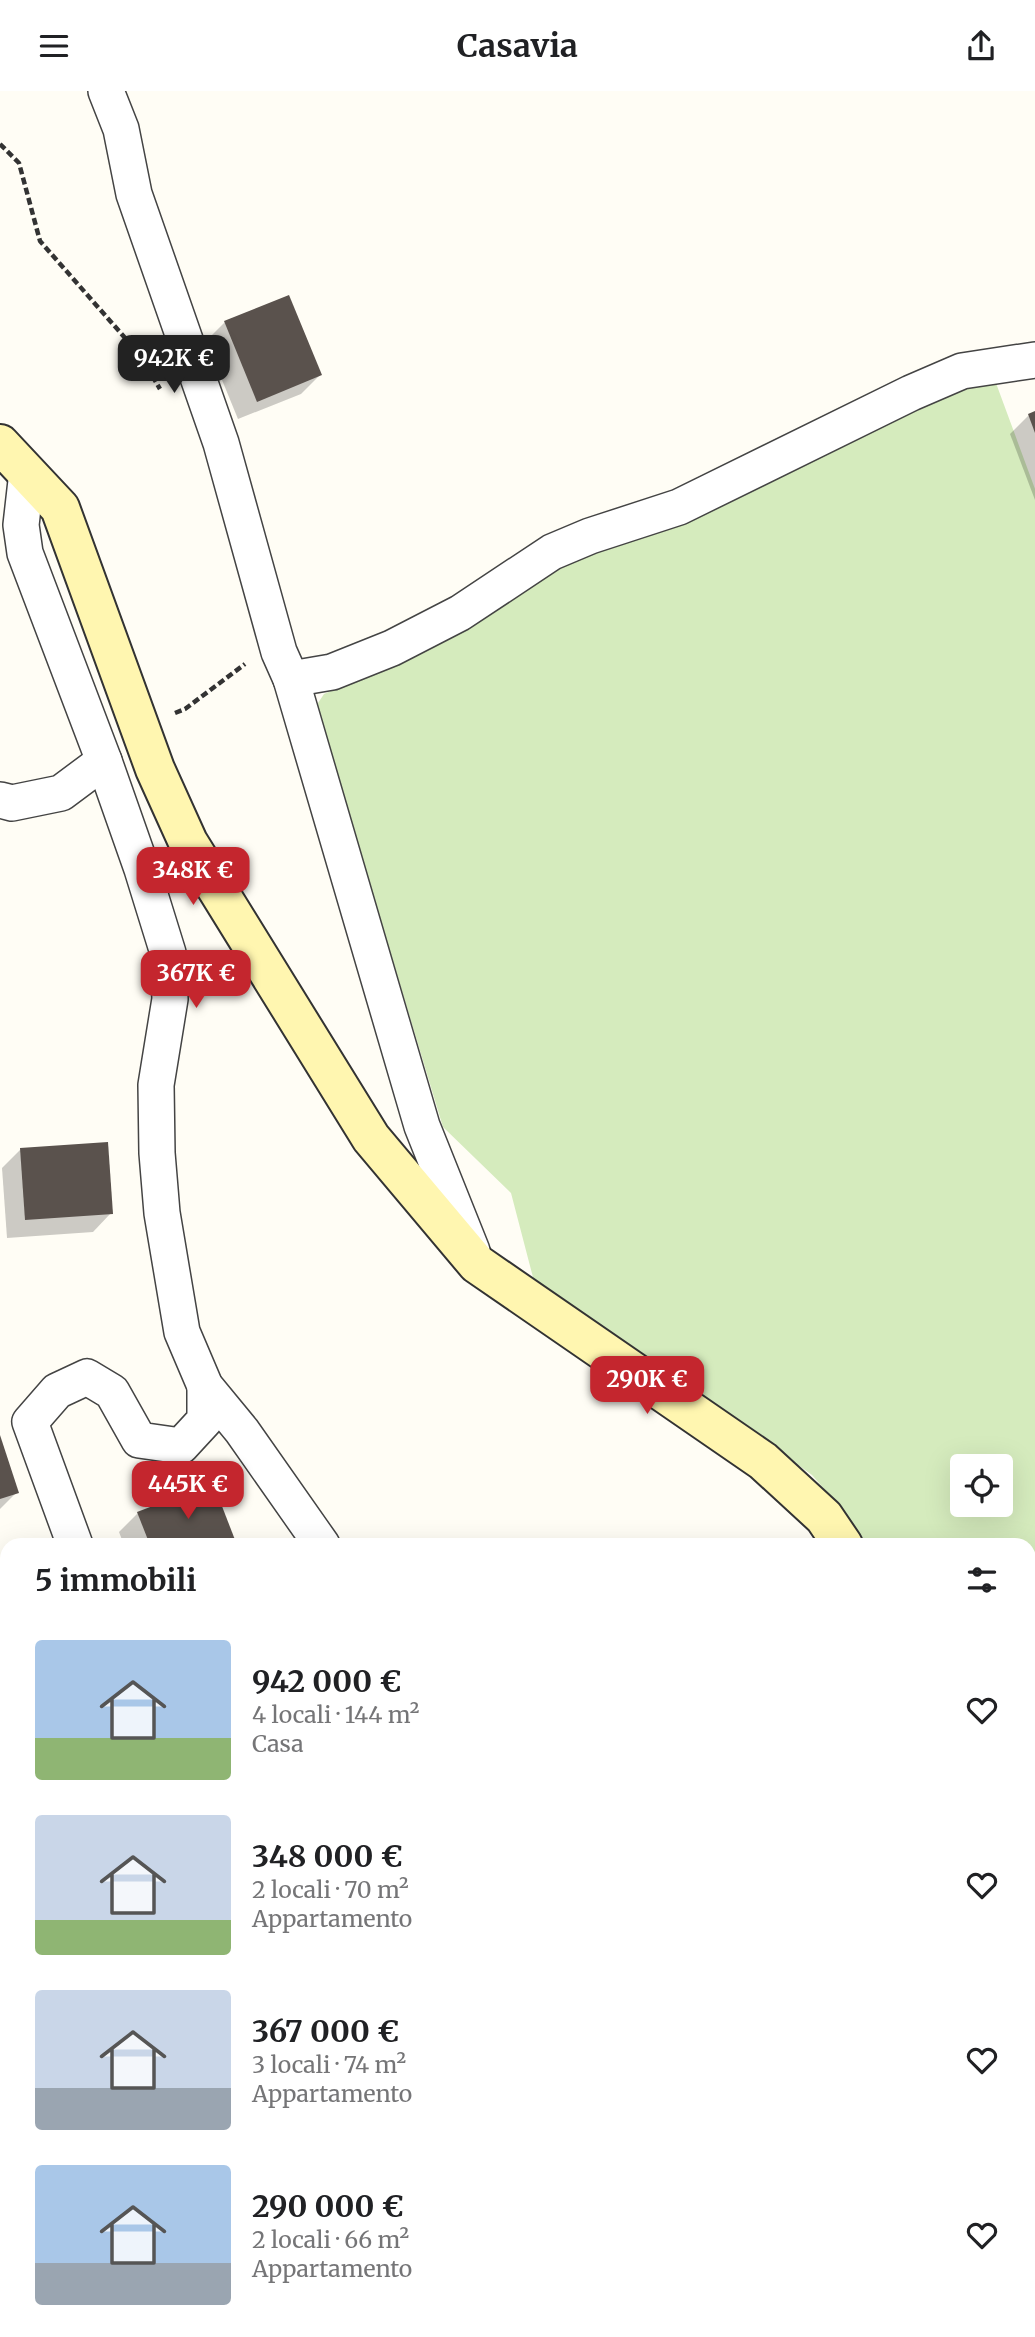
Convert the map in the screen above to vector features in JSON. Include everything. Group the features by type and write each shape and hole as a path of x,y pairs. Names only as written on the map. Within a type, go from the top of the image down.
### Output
{"street":[{"path":"106,91 121,129 134,194 221,443 422,1126 477,1264"},
{"path":"285,666 332,672 391,648 460,613 552,552 590,536 679,507 911,393 962,371 1035,360"},
{"path":"0,444 60,507 155,769 188,842 371,1138 477,1264 763,1461 824,1517 838,1538"},
{"path":"27,472 21,525 25,554 104,761 150,891 168,953 170,999 156,1085 157,1153 162,1213 182,1332 205,1386 242,1431 317,1538"},
{"path":"0,800 12,803 61,793 104,761"},
{"path":"72,1538 30,1422 57,1391 87,1377 112,1392 139,1440 181,1446 205,1420 205,1386"}],"path":[{"path":"0,144 19,163 40,241 140,355 166,400"},
{"path":"140,728 185,709 243,664 285,666"}],"green space":[{"path":"993,375 1035,489 1035,1538 860,1538 839,1506 812,1475 666,1370 535,1285 511,1193 443,1127 316,706 324,694 422,652 556,558"}],"building":[{"path":"289,295 322,375 257,402 224,321"},
{"path":"1035,411 1035,433 1028,414"},
{"path":"108,1142 113,1214 25,1220 20,1148"},
{"path":"0,1435 19,1493 0,1499"},
{"path":"213,1483 234,1538 147,1538 137,1512"}]}
